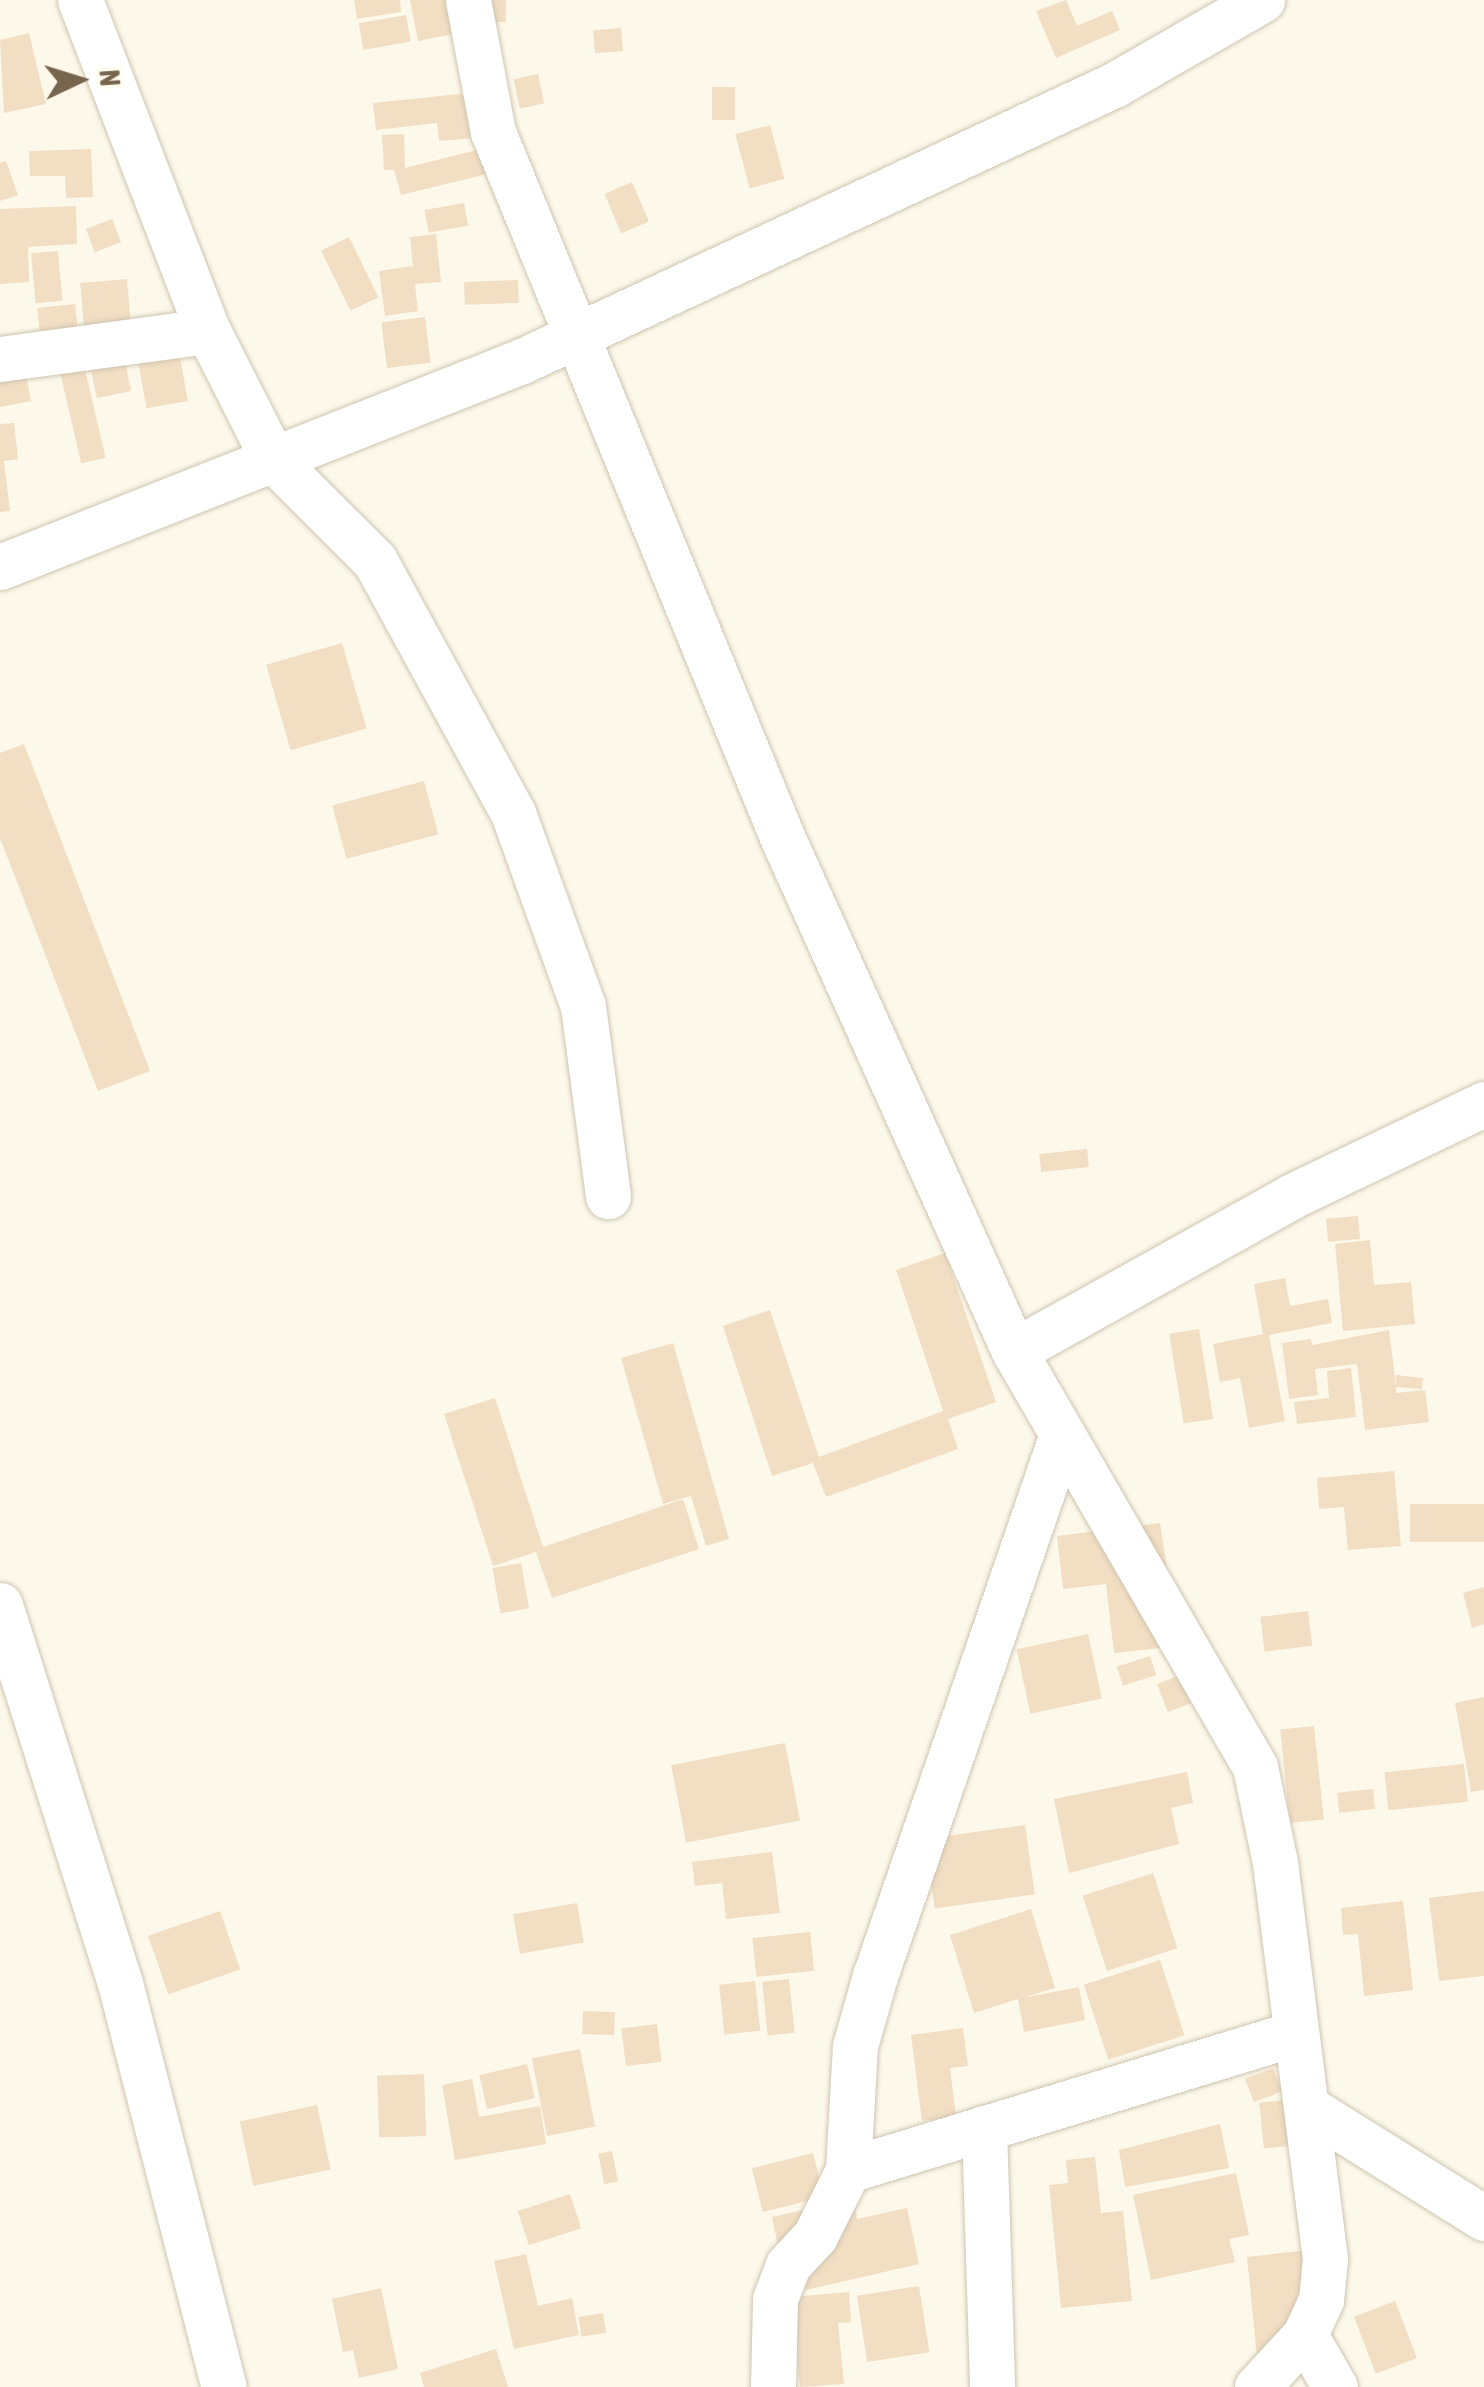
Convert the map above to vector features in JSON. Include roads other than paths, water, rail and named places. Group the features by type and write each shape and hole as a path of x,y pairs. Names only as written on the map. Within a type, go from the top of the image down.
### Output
{"street":[{"path":"80,0 208,331 273,459 375,562 513,813 583,1006 608,1196"},
{"path":"468,0 493,132 572,337 783,839 1014,1351 1255,1767 1275,1864 1325,2259 1320,2300 1305,2334 1257,2387"},
{"path":"0,567 572,337 1114,85 1262,0"},
{"path":"0,359 208,331"},
{"path":"1014,1351 1292,1196 1484,1104"},
{"path":"773,2387 776,2299 788,2265 815,2236 848,2170 855,2046 875,1976 1062,1434"},
{"path":"0,1604 120,1983 224,2387"},
{"path":"848,2170 1295,2032"},
{"path":"1308,2108 1484,2218"},
{"path":"984,2128 992,2387"},
{"path":"1305,2334 1335,2387"}]}
